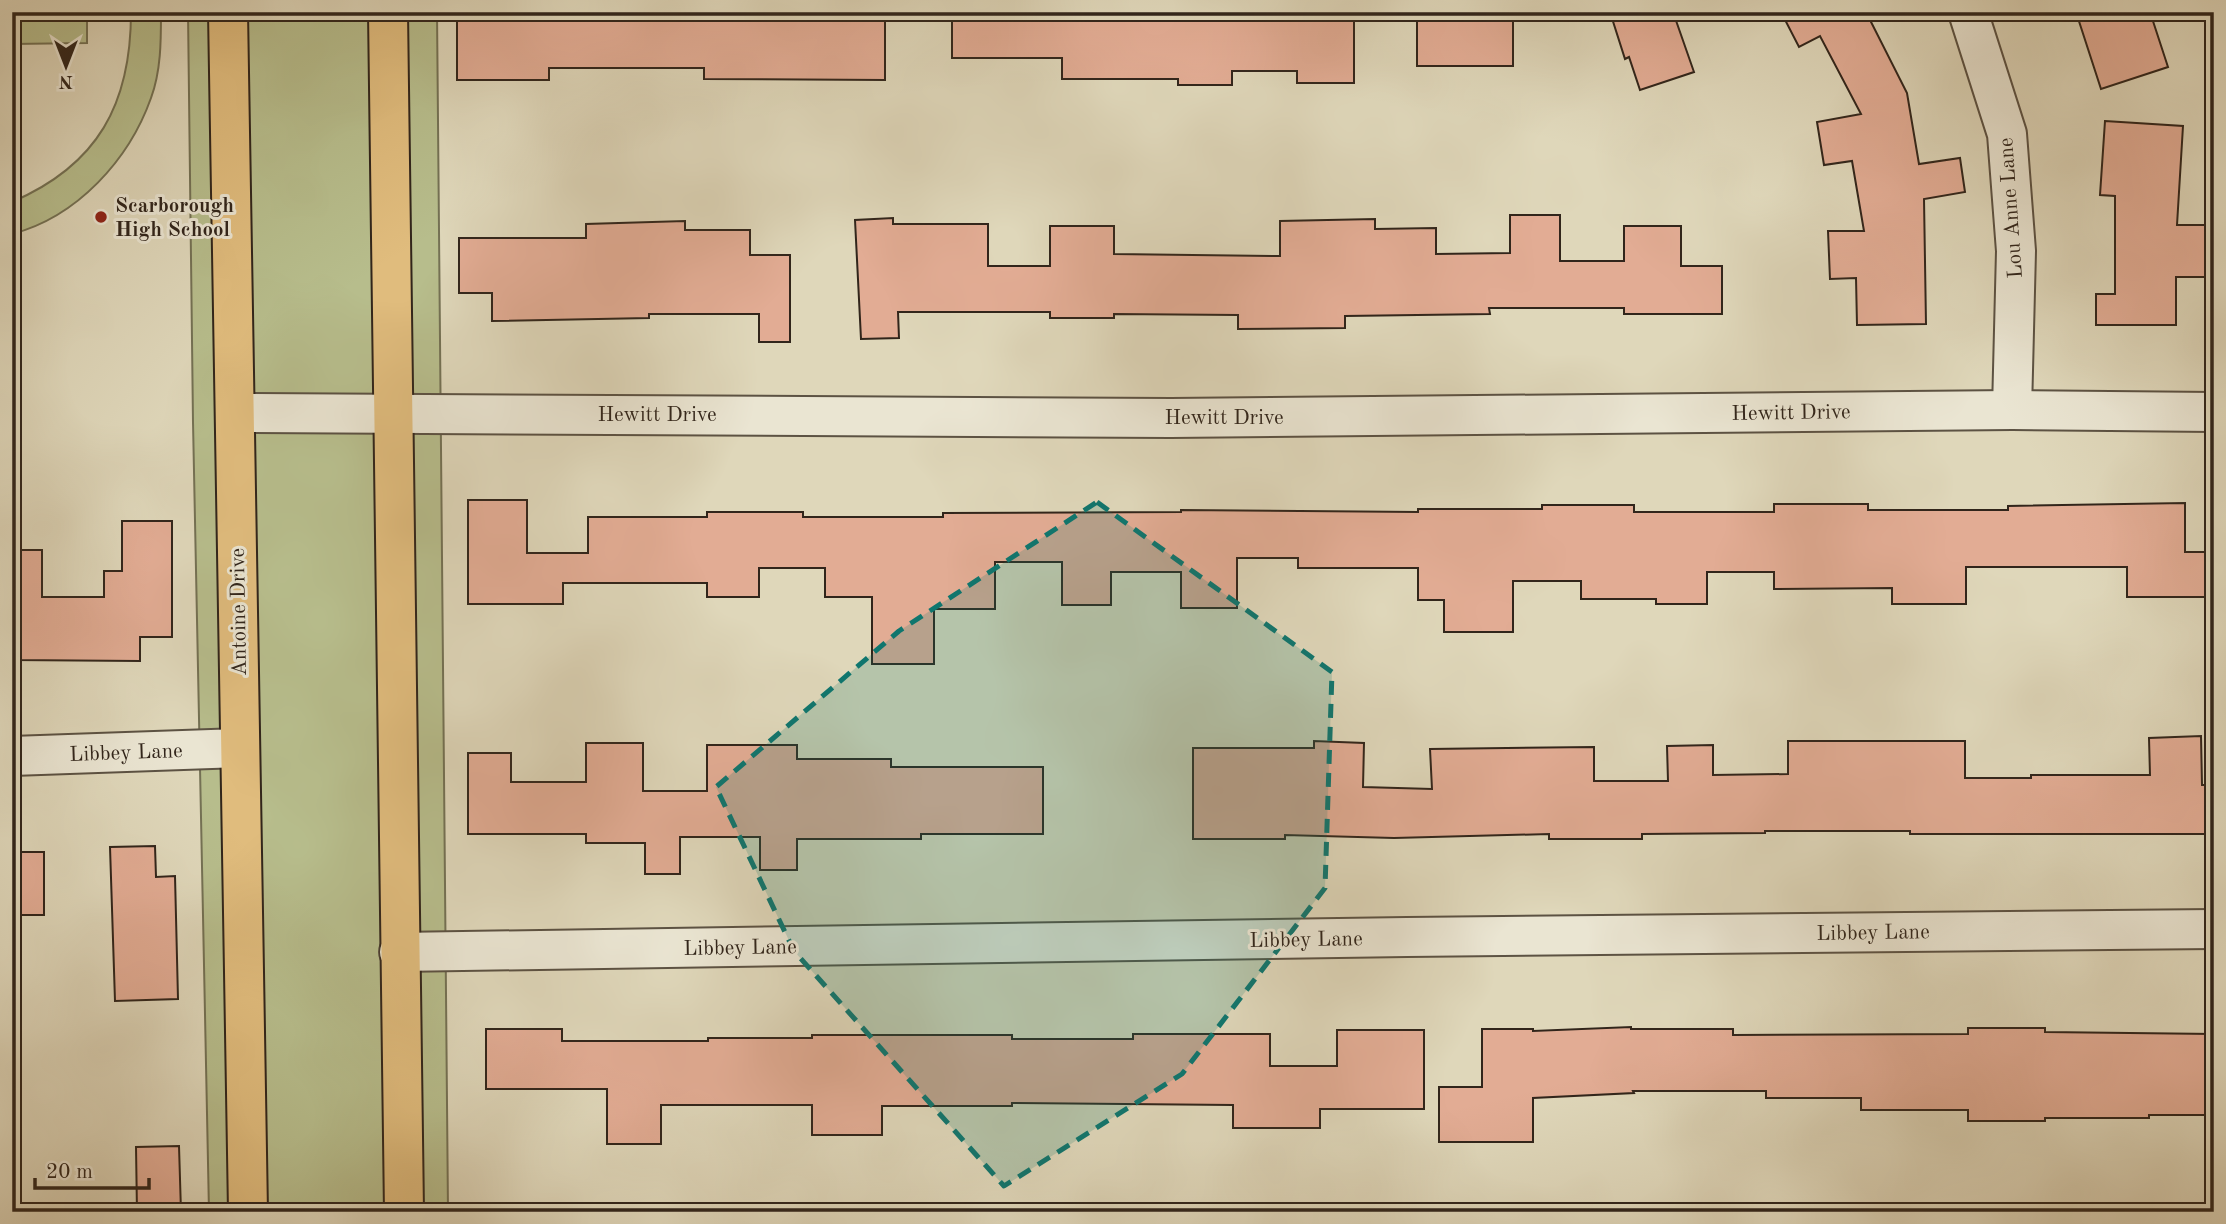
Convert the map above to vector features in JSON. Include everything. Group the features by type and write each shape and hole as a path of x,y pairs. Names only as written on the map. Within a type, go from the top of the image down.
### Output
{"main road":[{"name":"Antoine Drive","path":"228,12 248,1212"},
{"path":"388,12 404,1212"}],"street":[{"name":"Lou Anne Lane","path":"1968,12 2007,134 2016,251 2012,410"},
{"name":"Hewitt Drive","path":"235,413 1171,418 2012,410 2214,412"},
{"name":"Libbey Lane","path":"12,756 240,748"},
{"name":"Libbey Lane","path":"399,952 2214,929"}],"highlighted area":[{"path":"1097,502 1332,672 1325,888 1182,1074 1004,1186 794,951 716,787 899,631"}],"green space":[{"path":"12,12 87,12 87,43 12,44"},
{"path":"131,12 161,12 159,67 151,98 141,121 114,164 79,200 36,226 12,234 12,202 42,187 67,170 104,128 116,103 124,75"},
{"path":"188,12 437,12 448,1212 209,1212 193,422"}],"building":[{"path":"457,12 885,12 885,80 704,79 704,68 549,68 549,80 457,80"},
{"path":"952,12 1354,12 1354,83 1297,83 1297,71 1232,71 1232,85 1178,85 1178,79 1062,79 1062,58 952,58"},
{"path":"1417,12 1513,12 1513,66 1417,66"},
{"path":"1610,12 1673,12 1694,72 1640,90 1629,57 1625,59"},
{"path":"1781,12 1866,12 1907,93 1919,164 1960,158 1965,192 1924,199 1926,324 1857,325 1856,278 1830,279 1828,231 1864,231 1852,161 1824,165 1817,122 1861,114 1820,36 1799,47"},
{"path":"2076,12 2150,12 2168,67 2101,89"},
{"path":"2105,121 2183,126 2177,225 2206,225 2206,277 2176,277 2176,325 2096,325 2096,294 2115,294 2115,196 2100,195"},
{"path":"1510,215 1560,215 1560,261 1624,261 1624,226 1681,226 1681,266 1722,266 1722,314 1624,314 1624,308 1489,308 1490,314 1345,316 1345,328 1238,329 1238,315 1114,314 1114,318 1050,318 1050,312 898,312 899,338 861,339 855,220 893,218 893,224 988,224 988,266 1050,266 1050,226 1114,226 1114,254 1280,256 1280,221 1375,219 1375,229 1436,228 1436,254 1510,253"},
{"path":"685,221 685,230 750,230 750,255 790,255 790,342 759,342 759,314 649,314 649,318 492,321 492,293 459,293 459,238 586,238 586,224"},
{"path":"468,500 527,500 527,553 588,553 588,517 707,517 707,512 803,512 803,517 943,517 943,513 1181,510 1418,512 1418,509 1542,509 1542,505 1634,505 1634,512 1774,512 1774,504 1868,504 1868,510 2008,510 2008,506 2185,503 2185,552 2214,552 2214,597 2127,597 2127,567 1966,567 1966,604 1892,604 1892,588 1774,589 1774,572 1707,572 1707,604 1656,604 1656,599 1581,599 1581,581 1513,581 1513,632 1444,632 1444,600 1418,600 1418,568 1298,568 1298,558 1237,558 1237,608 1181,608 1181,572 1111,572 1111,605 1062,605 1062,562 995,562 995,609 934,609 934,664 872,664 872,597 825,597 825,568 759,568 759,597 707,597 707,583 563,583 563,604 468,604"},
{"path":"122,521 172,521 172,637 140,637 140,661 12,660 12,550 42,550 42,597 104,597 104,571 122,571"},
{"path":"2201,736 2202,785 2214,785 2214,834 1765,831 1642,834 1642,839 1549,839 1549,834 1394,838 1285,835 1285,839 1193,839 1193,748 1314,748 1314,741 1364,743 1363,787 1432,789 1430,749 1594,747 1594,781 1668,781 1667,746 1713,745 1713,775 1788,774 1788,741 1965,741 1965,778 2031,778 2031,775 2150,775 2149,738"},
{"path":"586,743 643,743 643,791 707,791 707,745 797,745 797,759 891,759 891,767 1043,767 1043,834 921,834 921,839 797,839 797,870 760,870 760,837 680,837 680,874 645,874 645,843 586,843 586,834 468,834 468,753 511,753 511,782 586,782"},
{"path":"155,846 156,877 175,876 178,999 115,1001 110,847"},
{"path":"12,852 44,852 44,915 12,915"},
{"path":"1631,1027 1733,1029 1733,1035 1968,1034 1968,1028 2045,1028 2045,1032 2214,1034 2214,1115 1968,1121 1968,1110 1861,1110 1861,1098 1766,1098 1766,1091 1633,1091 1634,1093 1533,1098 1533,1142 1439,1142 1439,1087 1482,1087 1482,1029 1533,1031"},
{"path":"486,1029 562,1029 562,1041 708,1041 708,1038 812,1038 812,1035 1012,1035 1012,1039 1133,1039 1133,1034 1270,1034 1270,1066 1337,1066 1337,1030 1424,1030 1424,1109 1320,1109 1320,1128 1233,1128 1233,1105 1012,1103 1012,1106 882,1106 882,1135 812,1135 812,1105 661,1105 661,1144 607,1144 607,1089 486,1089"},
{"path":"179,1146 181,1212 137,1212 136,1147"}],"place":[{"name":"Scarborough High School","path":"101,217"}]}
